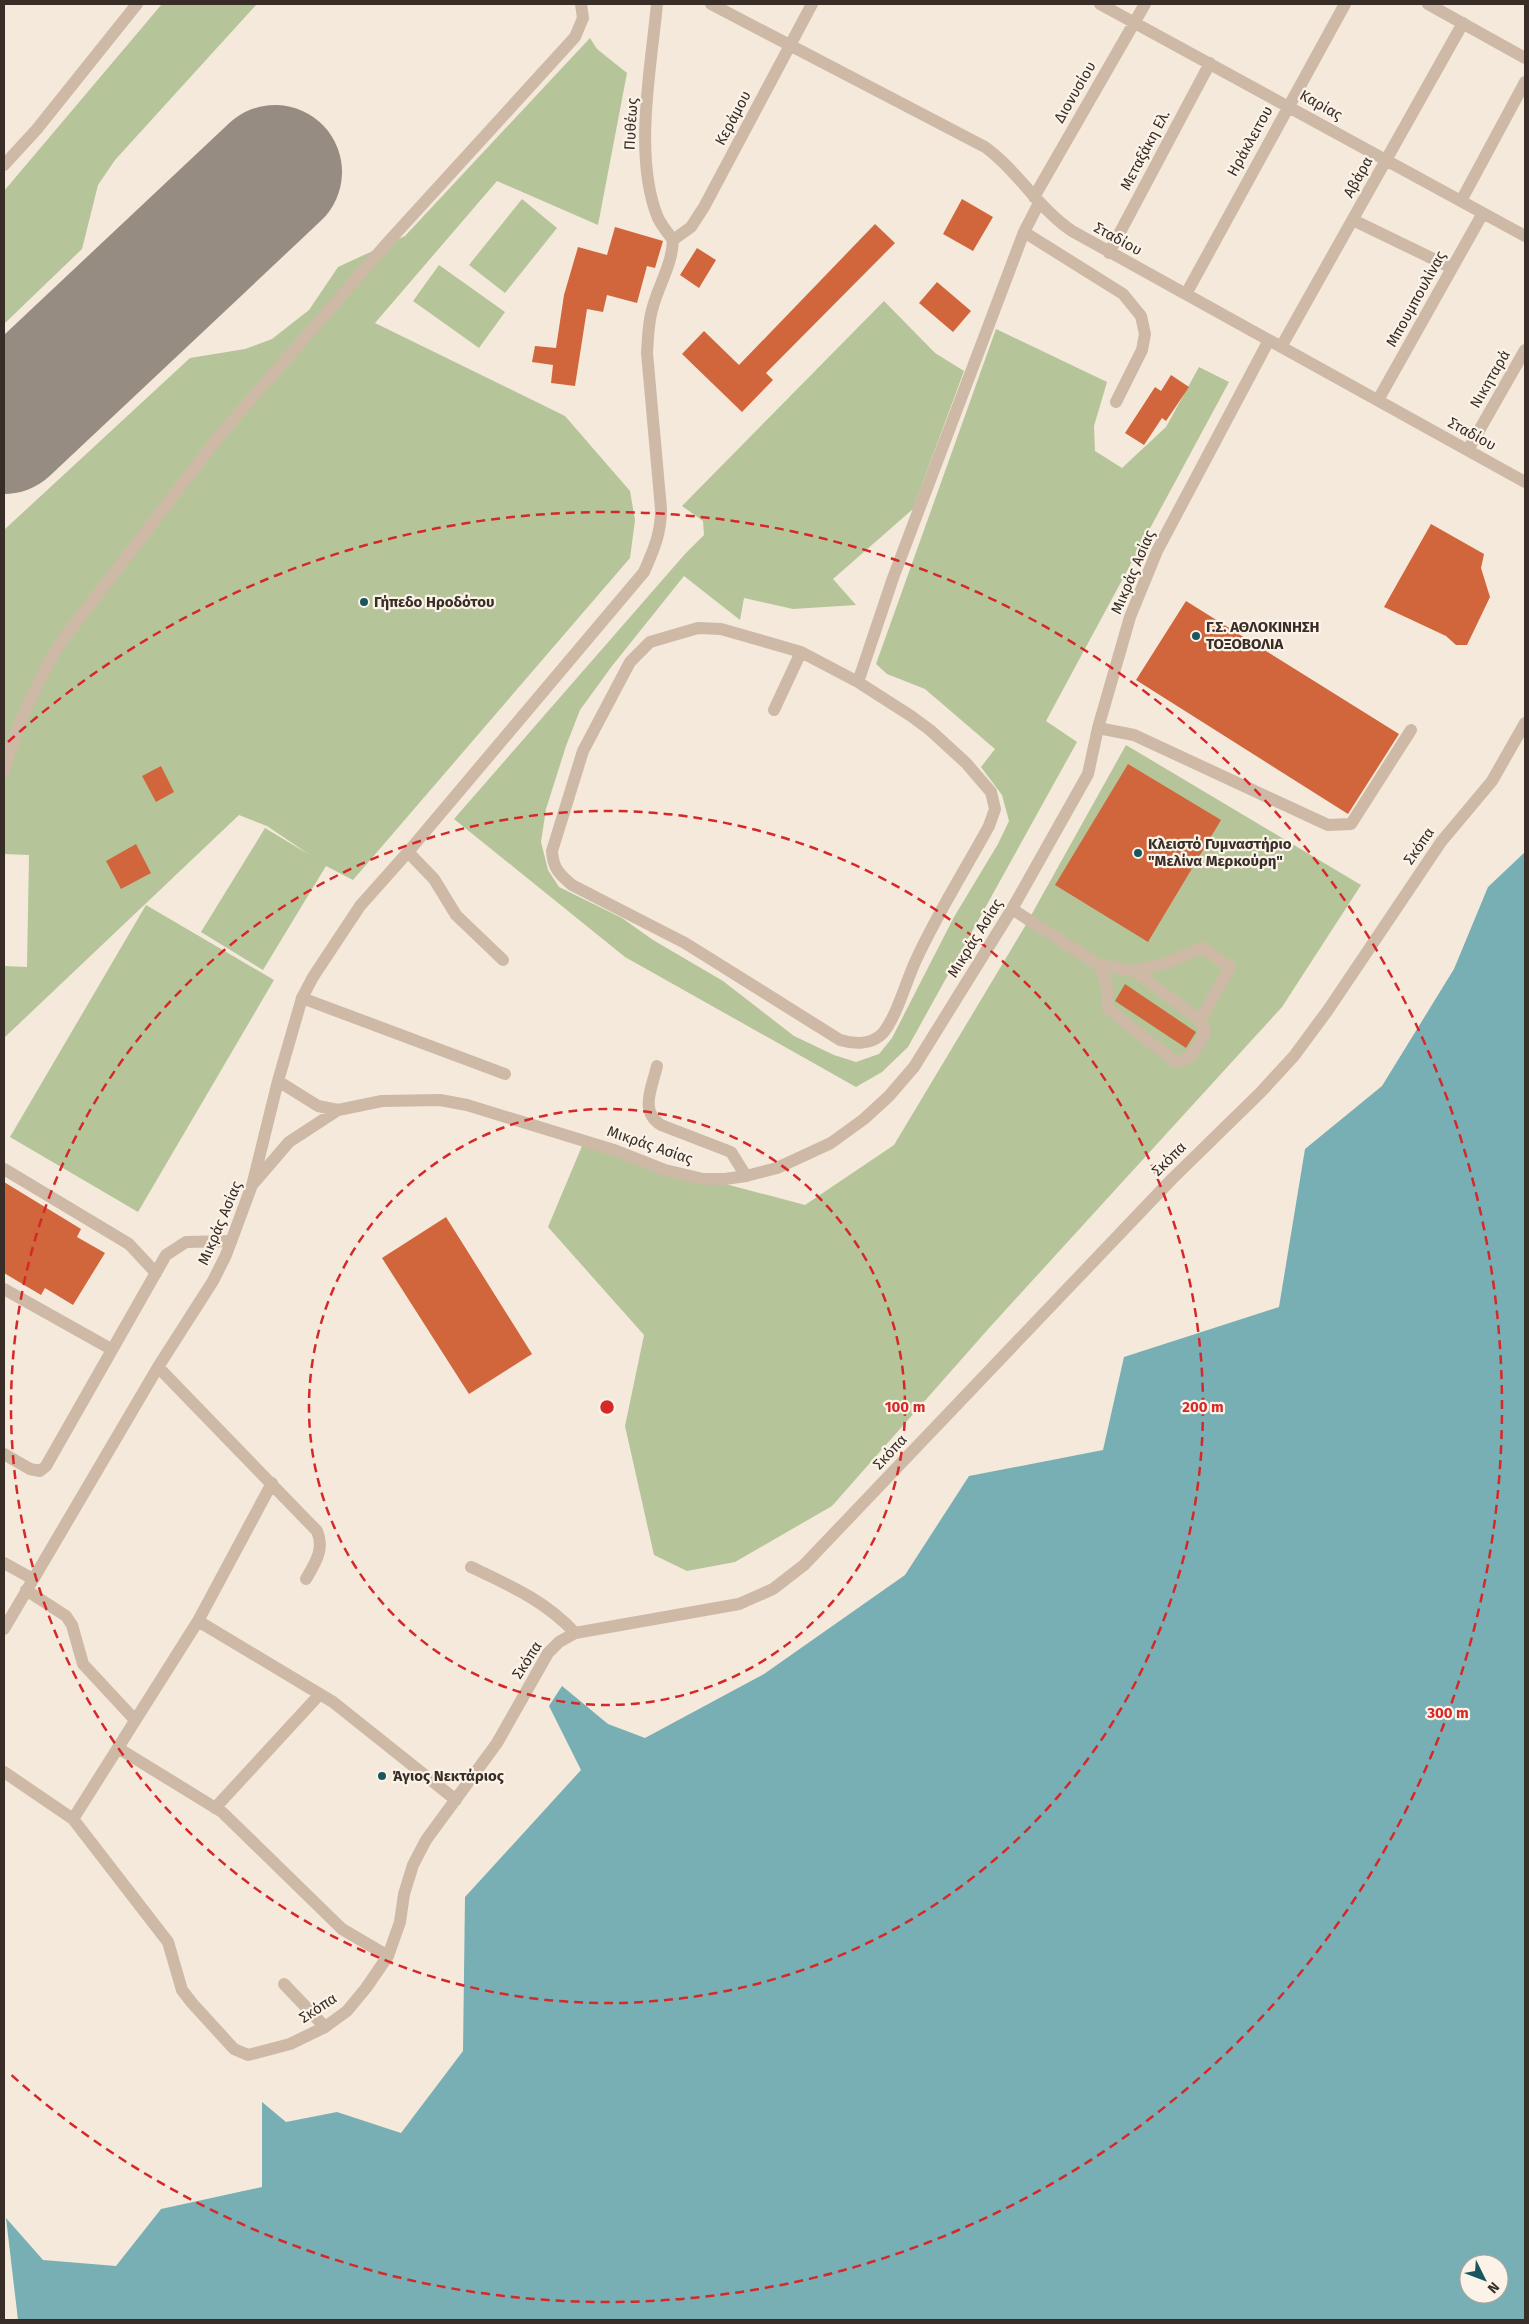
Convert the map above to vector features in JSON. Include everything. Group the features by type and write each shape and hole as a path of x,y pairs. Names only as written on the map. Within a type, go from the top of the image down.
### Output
{"street":[{"path":"4,165 43,122 137,4"},
{"path":"4,771 15,732 25,708 40,677 61,642 220,435 389,241 575,37 583,18 581,4"},
{"name":"Πυθέως","path":"657,4 647,119 646,158 649,187 659,220 673,240"},
{"name":"Σταδίου","path":"711,4 985,147 1006,166 1036,200 1060,223 1109,253 1525,482"},
{"name":"Κεράμου","path":"673,240 696,220 812,4"},
{"name":"Καρίας","path":"1100,4 1525,236"},
{"name":"Διονυσίου","path":"858,682 893,578 1036,200 1145,4"},
{"name":"Ηράκλειτου","path":"1186,294 1344,4"},
{"path":"1428,4 1525,58"},
{"name":"Αβάρα","path":"1281,347 1463,23"},
{"name":"Μεταξάκη Ελ.","path":"1109,253 1210,63"},
{"path":"1461,201 1525,82"},
{"name":"Μπουμπουλίνας","path":"1378,400 1482,213"},
{"path":"1353,220 1452,268"},
{"path":"1024,232 1123,294 1141,316 1146,334 1142,350 1116,402"},
{"path":"252,1184 278,1081 302,998 313,977 360,906 408,852 644,572 654,550 661,530 661,509 648,334 652,310 673,254 673,240"},
{"name":"Μικράς Ασίας","path":"4,1629 158,1367 213,1281 231,1242 252,1184 289,1142 338,1110 382,1101 440,1100 481,1108 617,1150 682,1174 704,1179 746,1176 777,1168 831,1143 864,1119 889,1096 914,1067 1012,909 1088,774 1098,728 1130,617 1157,551 1269,340"},
{"name":"Νικηταρά","path":"1468,450 1525,350"},
{"path":"690,629 720,629 801,652 858,682 930,730 966,763 991,792 995,810 989,826 916,959 896,1008 882,1033 868,1042 854,1044 840,1040 685,943 572,885 558,874 553,864 552,851 583,751 630,662 650,642 690,629"},
{"path":"774,710 801,652"},
{"name":"Σκόπα","path":"74,1819 157,1925 168,1942 182,1990 192,2004 234,2049 248,2055 290,2044 325,2027 347,2011 388,1956 400,1922 404,1894 413,1865 426,1840 497,1743 548,1653 559,1642 575,1633 739,1604 773,1589 804,1565 1172,1178 1261,1092 1294,1056 1328,1010 1441,842 1499,770 1525,723"},
{"path":"1098,728 1134,735 1328,826 1351,824 1412,730"},
{"path":"408,852 434,880 456,915 502,960"},
{"path":"1012,909 1099,966 1134,971 1166,963 1202,948 1230,967 1200,1020"},
{"path":"1099,966 1107,985 1107,1006 1124,1022 1176,1062 1185,1061 1195,1050 1205,1033 1200,1020 1134,971"},
{"path":"302,998 505,1074"},
{"path":"657,1066 648,1102 649,1115 653,1120 661,1125 731,1152 746,1176"},
{"path":"278,1081 318,1106 338,1110"},
{"path":"4,1169 129,1244 156,1273"},
{"path":"4,1454 30,1469 40,1471 46,1466 111,1349 166,1256 186,1242 231,1242"},
{"path":"4,1289 111,1349"},
{"path":"158,1367 317,1531 321,1539 320,1552 306,1579"},
{"path":"4,1772 74,1819 198,1621 272,1483"},
{"path":"4,1563 66,1616 72,1625 83,1664 135,1720"},
{"path":"471,1567 537,1600 560,1617 575,1633"},
{"path":"198,1621 320,1694 349,1714 456,1800"},
{"path":"215,1808 320,1694"},
{"path":"118,1748 215,1808 229,1819 342,1929 388,1956"},
{"path":"284,1984 325,2027"}],"green space":[{"path":"162,4 257,4 115,160 98,185 82,249 4,324 4,191"},
{"path":"590,38 597,49 627,73 598,225 497,181 375,323 565,416 630,491 635,520 630,558 353,880 326,866 263,970 201,932 265,828 310,855 267,826 239,815 4,1038 4,966 27,967 29,855 4,854 4,530 190,358 245,349 272,339 309,310 338,267 405,236"},
{"path":"522,199 557,228 505,293 469,265"},
{"path":"439,265 505,312 479,348 413,301"},
{"path":"884,301 935,353 964,371 913,509 833,579 856,605 793,609 744,598 740,620 684,576 612,666 580,710 566,746 546,809 541,842 548,870 559,887 622,918 653,940 723,981 794,1036 834,1055 856,1062 879,1054 892,1038 954,917 998,844 1009,821 1002,795 981,767 995,749 925,689 887,674 876,664 996,329 1107,382 1094,426 1095,451 1122,468 1166,427 1199,367 1229,382 1046,721 1077,742 908,1047 882,1072 856,1087 625,957 454,819 685,554 704,535 703,521 682,506"},
{"path":"1126,745 1361,885 1282,1007 990,1327 832,1506 735,1562 687,1571 654,1555 625,1426 644,1335 548,1227 582,1146 805,1205 894,1145 1024,928"},
{"path":"146,905 274,980 138,1212 10,1137"}],"water":[{"path":"1525,852 1525,2320 18,2320 6,2218 43,2260 116,2266 161,2209 262,2187 262,2102 286,2122 337,2112 401,2133 463,2051 465,1897 581,1770 549,1706 562,1686 608,1724 645,1738 764,1674 905,1575 969,1476 1103,1450 1124,1357 1279,1307 1305,1149 1382,1086 1454,969 1488,887"}],"building":[{"path":"962,199 993,217 973,251 943,234"},
{"path":"875,224 895,243 766,373 773,380 742,412 682,354 704,331 739,365"},
{"path":"615,227 663,241 655,268 647,266 637,303 607,295 603,312 587,309 575,386 551,383 553,365 532,362 535,346 556,348 564,295 578,247 607,255"},
{"path":"697,248 716,260 699,288 680,275"},
{"path":"937,282 971,311 953,332 919,303"},
{"path":"1171,375 1189,387 1166,421 1162,418 1144,445 1125,433 1155,387 1161,391"},
{"path":"1431,524 1484,554 1481,568 1490,597 1467,645 1456,645 1446,636 1384,607"},
{"path":"1186,601 1399,734 1348,814 1136,680"},
{"name":"Κλειστό Γυμναστήριο \"Μελίνα Μερκούρη\"","path":"1128,764 1221,820 1148,942 1055,885"},
{"path":"161,766 174,792 156,802 142,776"},
{"path":"136,844 151,873 121,889 106,861"},
{"path":"1125,984 1196,1032 1186,1048 1115,1001"},
{"path":"4,1182 81,1229 77,1237 105,1253 73,1305 45,1288 41,1295 4,1273"},
{"path":"446,1217 532,1354 469,1394 382,1258"}],"runway":[{"path":"4,427 275,172"}],"place":[{"name":"Γήπεδο Ηροδότου","path":"364,602"},
{"name":"Γ.Σ. ΑΘΛΟΚΙΝΗΣΗ ΤΟΞΟΒΟΛΙΑ","path":"1196,636"},
{"name":"Κλειστό Γυμναστήριο \"Μελίνα Μερκούρη\"","path":"1138,853"},
{"name":"Άγιος Νεκτάριος","path":"382,1776"}]}
